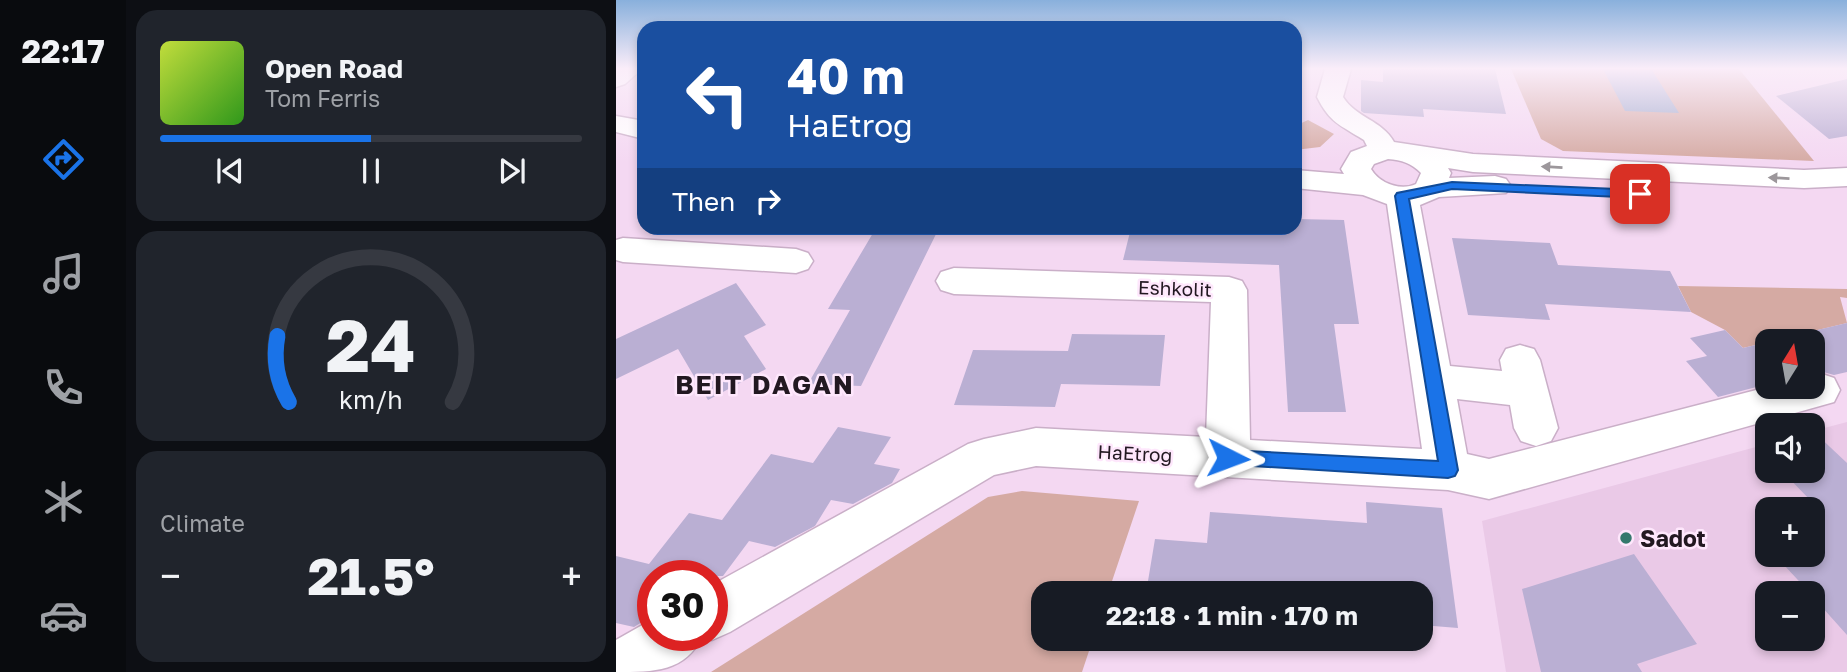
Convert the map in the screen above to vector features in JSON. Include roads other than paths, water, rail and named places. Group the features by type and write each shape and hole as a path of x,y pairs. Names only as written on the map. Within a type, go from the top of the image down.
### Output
{"street":[{"path":"1332,100 1339,113 1390,167 1433,380 1448,470"},
{"path":"616,124 637,128"},
{"path":"1302,178 1390,167 1519,141"},
{"path":"616,146 637,149"},
{"path":"1302,161 1390,167 1473,163 1804,179 1847,177"},
{"path":"1390,167 1476,186 1847,202"},
{"path":"629,245 796,261"},
{"name":"Eshkolit","path":"954,281 1229,290 1228,458"},
{"path":"1433,380 1527,393"},
{"name":"HaEtrog","path":"728,605 984,458 1036,447 1448,470 1489,478 1785,399"},
{"path":"616,670 649,651"}],"water":[{"path":"1619,100 1671,100 1679,113 1625,111"}],"place":[{"name":"Sadot","path":"1626,538"}],"district":[{"name":"BEIT DAGAN","path":"765,384"}]}
